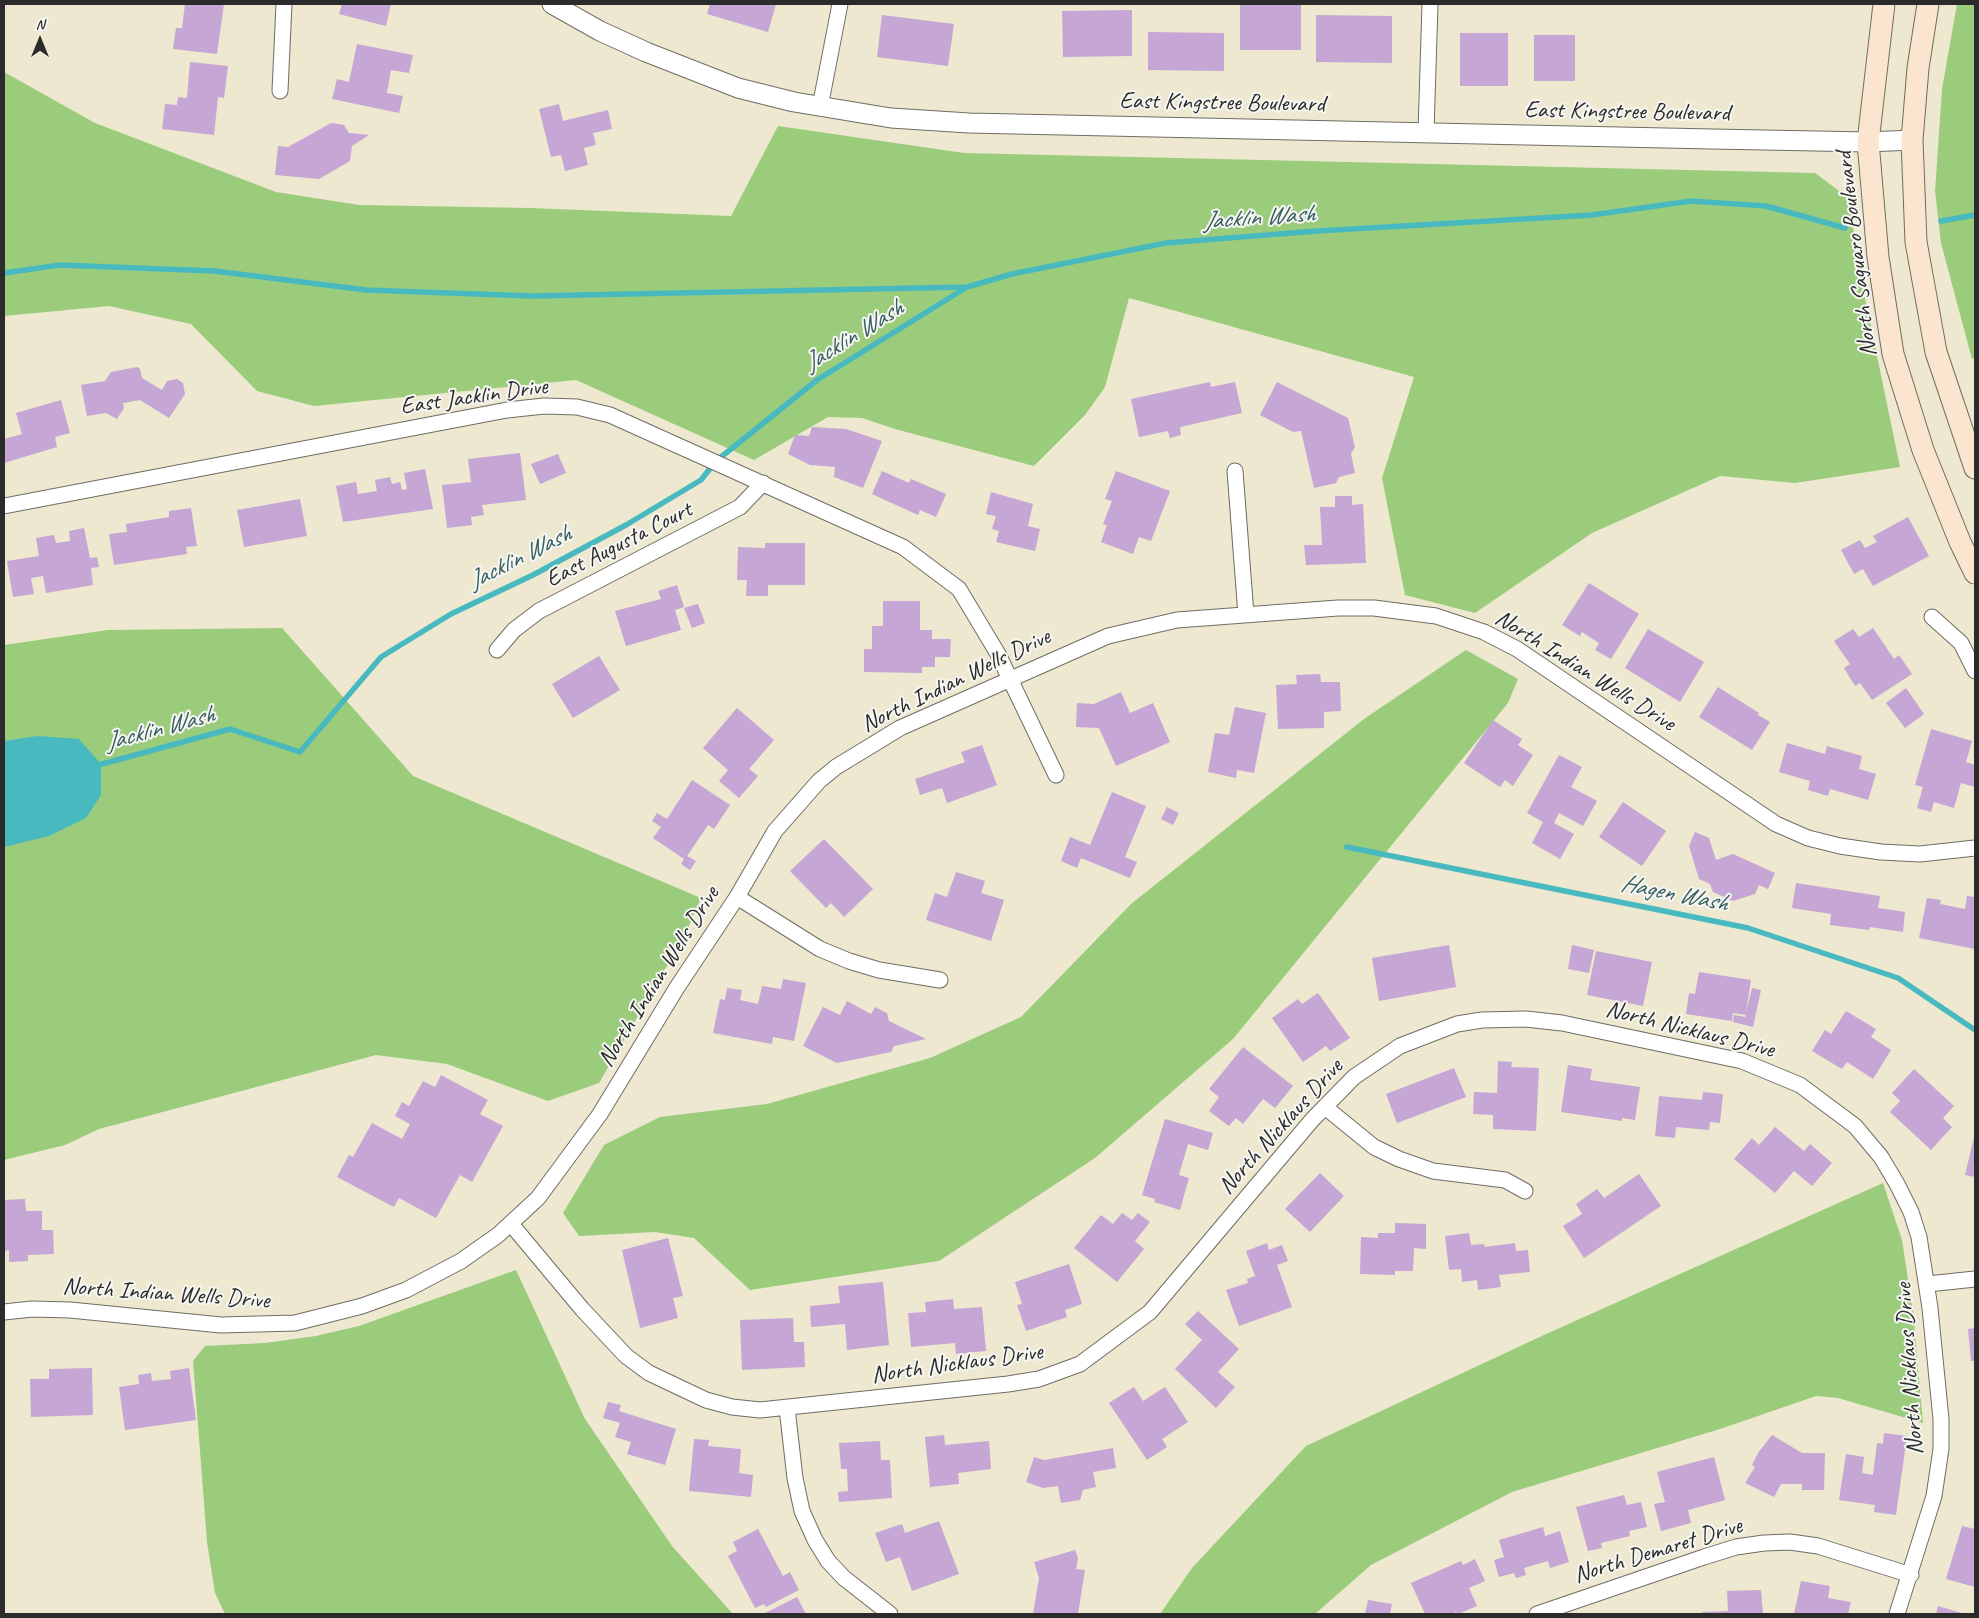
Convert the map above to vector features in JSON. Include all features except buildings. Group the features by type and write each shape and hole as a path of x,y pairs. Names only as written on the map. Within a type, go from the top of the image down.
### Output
{"main road":[{"name":"North Saguaro Boulevard","path":"1884,4 1868,142 1878,258 1893,354 1923,450 1960,542 1975,573"},
{"path":"1928,4 1918,68 1912,140 1916,242 1936,352 1975,468"}],"street":[{"path":"280,91 284,4"},
{"name":"East Kingstree Boulevard","path":"552,4 600,31 738,88 820,108 891,118 969,123 1868,142 1912,140"},
{"path":"820,108 840,4"},
{"path":"1426,132 1430,4"},
{"name":"East Jacklin Drive","path":"4,506 507,410 544,406 577,407 610,415 903,547 960,590 998,654 1056,776"},
{"path":"1235,472 1246,615"},
{"name":"East Augusta Court","path":"497,650 514,630 539,611 740,508 764,483"},
{"name":"North Indian Wells Drive","path":"4,1312 32,1309 70,1310 222,1325 295,1323 362,1306 406,1290 461,1261 511,1224 538,1198 593,1125 676,989 737,897 775,831 804,796 831,772 900,728 1108,636 1177,620 1338,608 1374,608 1436,616 1469,626 1516,649 1776,824 1808,838 1840,846 1881,852 1920,854 1975,848"},
{"path":"1932,617 1961,643 1975,671"},
{"path":"737,897 820,949 850,962 879,970 940,980"},
{"name":"North Nicklaus Drive","path":"511,1224 626,1356 649,1373 706,1400 732,1407 760,1410 1008,1384 1039,1379 1080,1364 1150,1312 1325,1107 1354,1077 1400,1046 1457,1024 1482,1020 1526,1019 1562,1023 1742,1061 1800,1085 1855,1126 1881,1158 1911,1212 1919,1237 1928,1284 1941,1419 1942,1449 1934,1496 1911,1575 1897,1614"},
{"path":"1325,1107 1374,1147 1399,1159 1433,1171 1505,1180 1526,1191"},
{"path":"1928,1284 1975,1279"},
{"path":"788,1408 795,1478 802,1511 815,1540 828,1561 844,1578 890,1614"},
{"name":"North Demaret Drive","path":"1537,1614 1704,1557 1764,1543 1790,1542 1818,1546 1911,1575"}],"green space":[{"path":"1957,4 1975,4 1975,358 1972,359 1941,243 1935,191 1942,89"},
{"path":"4,72 95,123 276,192 359,205 530,208 731,216 778,126 964,153 1815,173 1850,199 1857,259 1900,467 1795,483 1720,476 1592,533 1475,613 1405,595 1382,478 1414,377 1129,298 1105,387 1085,415 1034,466 895,429 862,418 828,417 754,460 576,380 314,406 257,391 191,324 109,306 4,316"},
{"path":"282,628 413,776 701,898 685,935 599,1083 548,1101 447,1064 376,1055 99,1129 65,1145 4,1160 4,645 108,630"},
{"path":"1466,650 1518,679 1508,703 1233,1039 1095,1158 939,1261 750,1290 694,1238 655,1232 579,1236 563,1213 604,1145 660,1117 767,1104 930,1058 1021,1017 1131,904 1364,719"},
{"path":"1883,1183 1902,1240 1913,1312 1923,1423 1838,1398 1816,1396 1720,1429 1512,1492 1371,1565 1315,1614 1160,1614 1192,1568 1306,1446 1544,1335"},
{"path":"516,1270 585,1419 672,1546 733,1614 225,1614 215,1593 207,1542 193,1361 205,1346 265,1343 316,1336 359,1326"}],"water":[{"path":"37,736 79,739 101,764 101,795 86,818 49,836 4,847 4,741"}],"waterway":[{"name":"Jacklin Wash","path":"95,766 230,729 300,752 381,657 451,614 533,575 626,525 701,480 716,461 817,380 967,287 1012,274 1166,243 1317,231 1592,215 1691,201 1766,206 1845,228"},
{"name":"Jacklin Wash","path":"1941,221 1975,215"},
{"path":"4,273 60,265 215,271 366,290 532,296 967,287"},
{"name":"Hagen Wash","path":"1347,847 1748,928 1898,978 1975,1030"}]}
